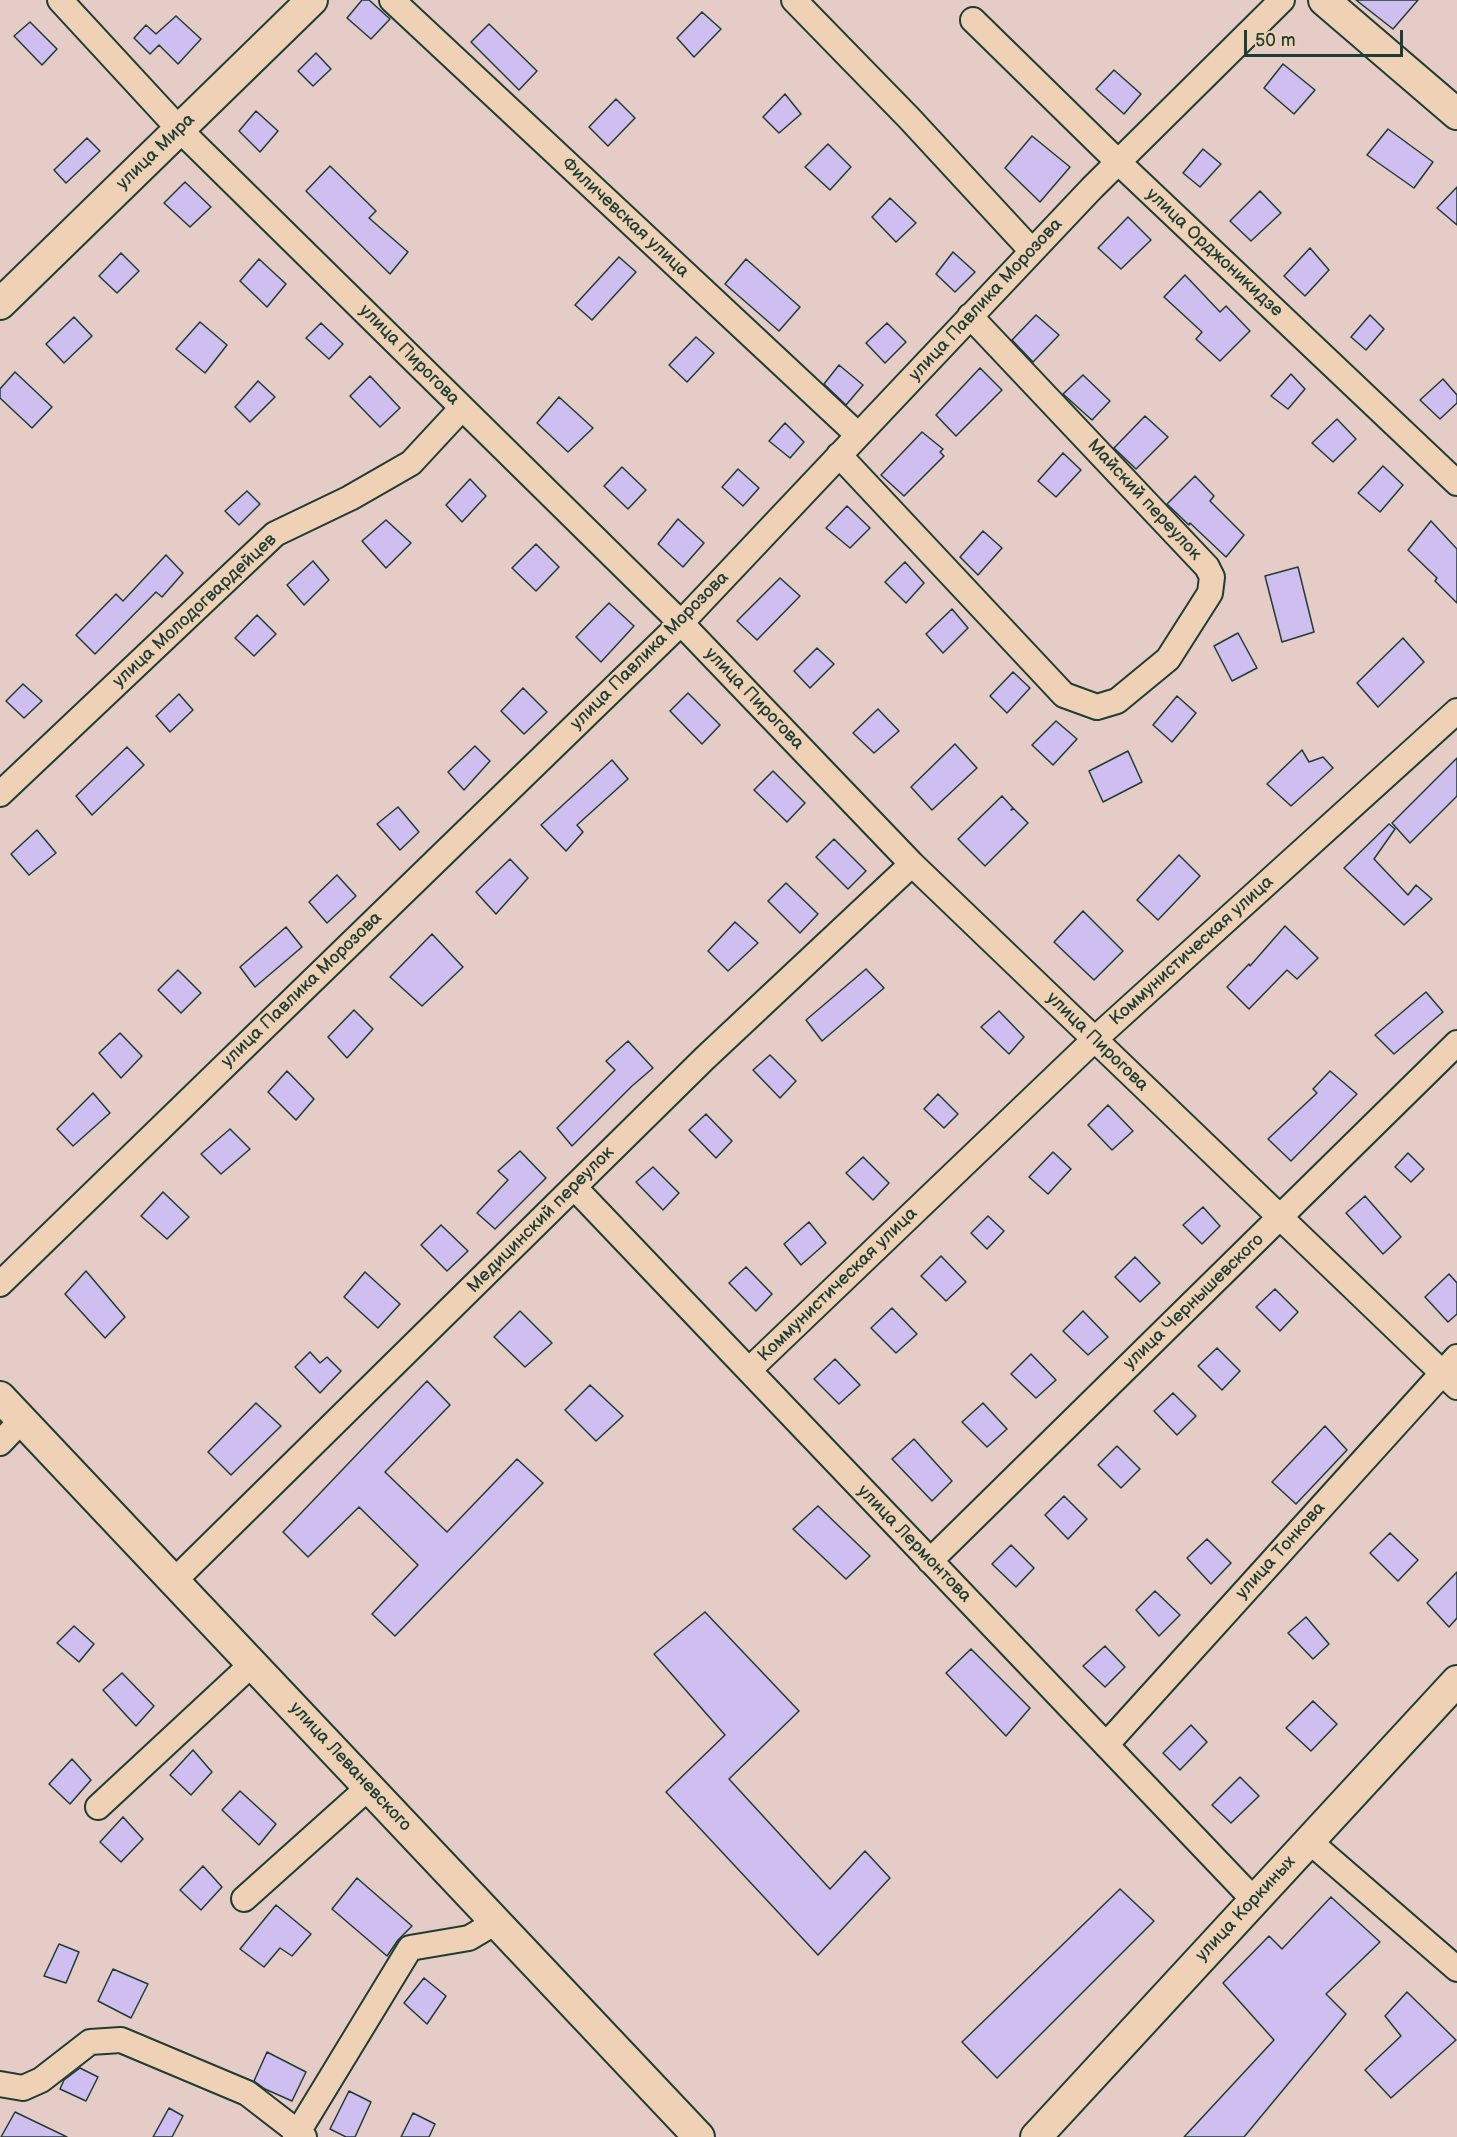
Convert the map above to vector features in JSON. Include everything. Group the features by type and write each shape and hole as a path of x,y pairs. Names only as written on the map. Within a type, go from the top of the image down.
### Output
{"street":[{"name":"улица Пирогова","path":"60,0 180,130 681,623 912,864 1281,1218 1452,1372"},
{"name":"улица Мира","path":"0,304 312,0"},
{"name":"Филичевская улица","path":"392,0 858,435"},
{"path":"795,0 909,118 1032,251"},
{"name":"улица Павлика Морозова","path":"0,1284 681,623 1032,251 1118,162 1282,0"},
{"path":"1324,0 1457,114"},
{"name":"улица Орджоникидзе","path":"973,20 1118,162 1457,483"},
{"name":"Майский переулок","path":"840,455 1064,695 1097,706 1117,701 1168,659 1210,593 1212,577 1207,567 970,316"},
{"name":"улица Молодогвардейцев","path":"0,794 275,534 350,498 411,464 462,408"},
{"name":"Коммунистическая улица","path":"749,1370 1095,1039 1457,711"},
{"name":"Медицинский переулок","path":"174,1581 705,1058 912,864"},
{"name":"улица Чернышевского","path":"930,1561 1457,1043"},
{"name":"улица Лермонтова","path":"574,1187 1254,1900"},
{"name":"улица Тонкова","path":"1106,1745 1452,1372"},
{"name":"улица Леваневского","path":"0,1397 699,2137"},
{"path":"0,1443 22,1420"},
{"path":"98,1807 252,1664"},
{"name":"улица Коркиных","path":"1036,2137 1457,1682"},
{"path":"244,1899 369,1787"},
{"path":"1309,1841 1457,1969"},
{"path":"0,2084 23,2088 41,2080 90,2042 121,2040 247,2093 298,2135 410,1948 470,1938 496,1922"}],"building":[{"path":"362,0 369,0 390,19 371,39 347,18"},
{"path":"1356,0 1418,0 1393,29"},
{"path":"702,12 721,29 694,57 677,38"},
{"path":"176,16 201,39 178,64 159,45 150,54 134,38 146,25 156,34"},
{"path":"30,22 57,49 42,65 14,36"},
{"path":"489,24 537,71 519,90 471,42"},
{"path":"316,53 331,69 313,86 298,71"},
{"path":"1283,64 1315,90 1294,114 1264,88"},
{"path":"1114,70 1141,94 1124,114 1096,89"},
{"path":"785,94 801,114 779,133 763,117"},
{"path":"616,99 635,118 608,146 589,127"},
{"path":"256,111 278,131 260,152 239,131"},
{"path":"1388,129 1433,162 1414,188 1367,155"},
{"path":"1032,136 1070,167 1040,202 1005,168"},
{"path":"87,138 100,151 66,183 54,170"},
{"path":"828,144 851,167 830,190 805,167"},
{"path":"1203,149 1221,164 1200,187 1183,173"},
{"path":"330,166 376,211 369,218 408,252 390,274 306,191"},
{"path":"185,182 211,207 190,227 164,203"},
{"path":"1457,187 1457,225 1437,208"},
{"path":"1260,191 1281,213 1251,241 1230,221"},
{"path":"890,198 916,223 896,242 872,217"},
{"path":"1128,217 1151,240 1121,269 1098,248"},
{"path":"1310,248 1329,270 1305,296 1284,276"},
{"path":"953,252 975,272 955,292 936,274"},
{"path":"121,253 139,271 117,293 99,276"},
{"path":"619,257 636,272 592,320 575,305"},
{"path":"259,259 286,284 267,307 240,281"},
{"path":"746,259 800,307 779,331 725,284"},
{"path":"1185,275 1220,312 1226,306 1250,331 1220,361 1196,339 1202,332 1164,297"},
{"path":"1036,315 1059,335 1033,362 1012,340"},
{"path":"1370,315 1384,329 1366,350 1351,337"},
{"path":"74,317 92,336 64,363 46,344"},
{"path":"200,322 227,345 205,373 176,349"},
{"path":"321,323 343,344 329,359 306,338"},
{"path":"887,323 906,342 885,363 866,343"},
{"path":"696,337 714,353 687,382 669,365"},
{"path":"839,365 863,385 846,405 824,384"},
{"path":"980,368 1002,390 956,436 936,415"},
{"path":"15,372 52,407 32,428 0,398 0,389"},
{"path":"1291,374 1305,389 1288,409 1271,396"},
{"path":"1083,375 1110,401 1092,420 1063,394"},
{"path":"370,376 400,408 380,427 350,396"},
{"path":"1443,379 1457,395 1457,403 1440,419 1420,400"},
{"path":"258,381 275,397 250,422 235,407"},
{"path":"559,397 593,428 568,452 537,423"},
{"path":"1145,416 1168,437 1136,469 1114,448"},
{"path":"1337,419 1356,439 1333,462 1312,443"},
{"path":"785,423 804,442 790,458 769,441"},
{"path":"922,432 943,449 940,452 944,456 904,496 881,475"},
{"path":"1063,453 1081,470 1056,497 1038,481"},
{"path":"1383,466 1403,485 1380,512 1358,493"},
{"path":"622,467 646,490 628,509 604,486"},
{"path":"738,469 759,488 743,506 722,487"},
{"path":"1195,476 1214,496 1210,501 1244,535 1226,557 1167,504"},
{"path":"470,479 486,496 462,522 446,505"},
{"path":"247,491 260,504 239,525 225,511"},
{"path":"847,506 870,528 850,548 826,528"},
{"path":"678,519 704,543 683,567 658,544"},
{"path":"386,520 411,543 386,568 362,541"},
{"path":"1431,521 1457,549 1457,603 1435,581 1437,578 1408,550"},
{"path":"983,531 1002,548 978,575 960,557"},
{"path":"536,544 559,567 536,591 512,568"},
{"path":"166,555 183,573 162,597 156,592 95,654 76,635 116,594 123,601"},
{"path":"313,561 329,580 304,605 287,585"},
{"path":"905,562 924,583 906,603 885,582"},
{"path":"1298,567 1314,632 1282,642 1265,576"},
{"path":"780,578 800,596 757,640 737,621"},
{"path":"609,603 634,626 601,662 576,637"},
{"path":"952,609 968,628 943,653 926,634"},
{"path":"257,615 276,634 254,656 235,638"},
{"path":"1238,633 1257,668 1232,681 1214,646"},
{"path":"1403,638 1424,662 1378,707 1357,683"},
{"path":"817,648 834,664 810,688 794,671"},
{"path":"1013,672 1030,688 1007,713 990,696"},
{"path":"23,684 42,701 24,718 6,701"},
{"path":"523,688 547,712 524,734 501,711"},
{"path":"688,693 720,725 702,744 670,711"},
{"path":"179,694 193,710 170,732 156,716"},
{"path":"1177,696 1196,713 1172,742 1153,725"},
{"path":"878,709 899,731 874,753 853,733"},
{"path":"1056,721 1077,739 1053,765 1032,745"},
{"path":"955,744 977,768 932,810 911,787"},
{"path":"475,746 490,761 464,790 448,772"},
{"path":"127,747 144,765 92,815 76,796"},
{"path":"1302,750 1309,762 1323,757 1333,768 1291,806 1267,784"},
{"path":"1128,751 1142,782 1103,802 1089,771"},
{"path":"1457,758 1457,796 1410,843 1392,823"},
{"path":"612,760 628,779 577,825 583,832 566,851 541,825"},
{"path":"773,771 805,803 787,822 754,790"},
{"path":"1002,796 1013,808 1011,810 1014,809 1028,823 985,866 958,839"},
{"path":"398,807 419,832 400,850 377,824"},
{"path":"1389,824 1395,829 1374,859 1408,895 1416,885 1432,899 1404,925 1344,868"},
{"path":"37,830 56,853 29,875 11,854"},
{"path":"834,839 866,871 848,889 816,857"},
{"path":"1179,855 1200,876 1158,920 1137,900"},
{"path":"510,859 528,878 496,914 476,892"},
{"path":"337,875 356,896 327,923 309,902"},
{"path":"786,883 818,914 800,933 768,901"},
{"path":"1083,911 1123,951 1094,980 1054,942"},
{"path":"735,922 758,943 728,971 708,951"},
{"path":"1285,926 1318,958 1297,979 1287,970 1249,1009 1227,987 1249,964 1250,966"},
{"path":"286,927 302,947 255,987 240,967"},
{"path":"432,934 463,967 422,1006 390,977"},
{"path":"866,969 884,988 822,1041 806,1020"},
{"path":"178,970 201,993 181,1013 158,990"},
{"path":"1426,992 1443,1012 1394,1054 1375,1035"},
{"path":"354,1010 373,1029 347,1058 328,1037"},
{"path":"999,1011 1024,1037 1009,1054 981,1027"},
{"path":"120,1033 142,1056 121,1078 99,1053"},
{"path":"628,1041 653,1068 572,1146 557,1128 615,1070 606,1061"},
{"path":"770,1055 796,1081 780,1098 753,1070"},
{"path":"287,1071 314,1099 296,1120 268,1092"},
{"path":"1330,1071 1357,1094 1291,1161 1268,1139 1317,1093 1313,1089"},
{"path":"93,1093 110,1113 73,1146 57,1129"},
{"path":"938,1094 958,1114 944,1128 924,1109"},
{"path":"1108,1105 1133,1131 1112,1150 1088,1125"},
{"path":"706,1114 732,1141 716,1158 689,1130"},
{"path":"230,1129 250,1149 221,1174 201,1154"},
{"path":"520,1151 546,1178 495,1229 477,1213 508,1180 498,1171"},
{"path":"1053,1152 1071,1169 1048,1194 1029,1177"},
{"path":"1408,1153 1424,1169 1411,1182 1395,1167"},
{"path":"863,1157 889,1183 873,1200 846,1173"},
{"path":"653,1167 679,1193 663,1210 636,1182"},
{"path":"163,1192 189,1217 167,1239 141,1216"},
{"path":"1365,1196 1401,1237 1383,1254 1346,1213"},
{"path":"1203,1207 1220,1226 1202,1244 1183,1225"},
{"path":"988,1216 1004,1231 987,1249 971,1233"},
{"path":"809,1222 826,1243 801,1265 784,1244"},
{"path":"441,1225 468,1251 447,1271 421,1245"},
{"path":"941,1256 966,1282 946,1301 921,1276"},
{"path":"1135,1257 1160,1283 1140,1302 1115,1277"},
{"path":"746,1267 772,1294 756,1311 729,1283"},
{"path":"86,1271 125,1317 105,1338 65,1294"},
{"path":"365,1272 400,1304 378,1328 344,1297"},
{"path":"1449,1274 1457,1283 1457,1314 1448,1322 1425,1297"},
{"path":"1275,1289 1298,1312 1280,1331 1256,1307"},
{"path":"892,1308 917,1334 896,1353 871,1328"},
{"path":"520,1311 552,1343 525,1367 494,1337"},
{"path":"1083,1311 1108,1337 1088,1355 1063,1331"},
{"path":"1217,1348 1240,1371 1222,1390 1198,1366"},
{"path":"310,1352 320,1363 327,1357 341,1371 320,1393 295,1367"},
{"path":"1031,1354 1056,1380 1036,1398 1011,1374"},
{"path":"835,1359 860,1385 839,1404 814,1379"},
{"path":"427,1381 450,1405 385,1472 447,1532 517,1459 543,1483 395,1636 372,1614 418,1565 359,1507 308,1557 283,1532"},
{"path":"590,1385 623,1416 596,1441 565,1410"},
{"path":"1173,1393 1196,1416 1177,1435 1154,1411"},
{"path":"256,1403 281,1426 231,1475 208,1452"},
{"path":"983,1403 1007,1429 987,1447 962,1422"},
{"path":"1325,1426 1347,1450 1296,1504 1272,1482"},
{"path":"914,1439 952,1481 932,1501 892,1459"},
{"path":"1117,1446 1140,1469 1121,1488 1098,1465"},
{"path":"1064,1496 1087,1519 1068,1539 1045,1515"},
{"path":"818,1506 870,1556 846,1579 793,1529"},
{"path":"1390,1533 1418,1560 1398,1581 1370,1553"},
{"path":"1207,1539 1231,1563 1211,1584 1187,1558"},
{"path":"1011,1545 1034,1568 1016,1587 992,1564"},
{"path":"1457,1572 1457,1618 1449,1627 1427,1603"},
{"path":"1155,1591 1180,1615 1159,1636 1136,1610"},
{"path":"705,1612 799,1711 729,1779 830,1889 865,1851 890,1878 818,1955 666,1792 725,1735 654,1654"},
{"path":"1306,1617 1329,1644 1313,1659 1288,1633"},
{"path":"74,1626 94,1644 79,1662 57,1643"},
{"path":"1105,1646 1125,1667 1105,1687 1083,1666"},
{"path":"971,1649 1030,1708 1006,1736 946,1673"},
{"path":"122,1673 154,1706 136,1726 103,1690"},
{"path":"1313,1701 1337,1724 1311,1751 1286,1728"},
{"path":"1191,1725 1207,1742 1180,1770 1163,1753"},
{"path":"193,1750 212,1772 191,1795 170,1775"},
{"path":"72,1759 91,1780 70,1804 49,1784"},
{"path":"1240,1777 1259,1796 1231,1823 1212,1805"},
{"path":"240,1791 276,1824 259,1845 222,1810"},
{"path":"123,1817 143,1839 121,1862 100,1842"},
{"path":"203,1866 222,1887 201,1910 180,1890"},
{"path":"357,1878 412,1926 387,1956 332,1909"},
{"path":"1120,1889 1154,1921 997,2078 962,2042"},
{"path":"1331,1897 1380,1942 1326,1994 1346,2014 1244,2137 1184,2137 1274,2040 1223,1983 1269,1936 1282,1949"},
{"path":"276,1905 311,1934 292,1956 280,1948 264,1967 240,1949"},
{"path":"59,1944 79,1952 66,1983 44,1976"},
{"path":"113,1969 148,1984 131,2018 98,2001"},
{"path":"424,1978 446,1996 427,2024 404,2003"},
{"path":"1407,1992 1456,2040 1391,2098 1365,2070 1401,2036 1385,2016"},
{"path":"267,2052 306,2072 292,2101 265,2089 254,2081"},
{"path":"80,2068 98,2077 86,2101 60,2089 64,2080"},
{"path":"349,2091 371,2102 355,2137 346,2137 330,2129"},
{"path":"169,2108 183,2116 172,2137 153,2137"},
{"path":"15,2112 67,2137 1,2137"},
{"path":"413,2113 435,2124 429,2137 401,2137"}]}
